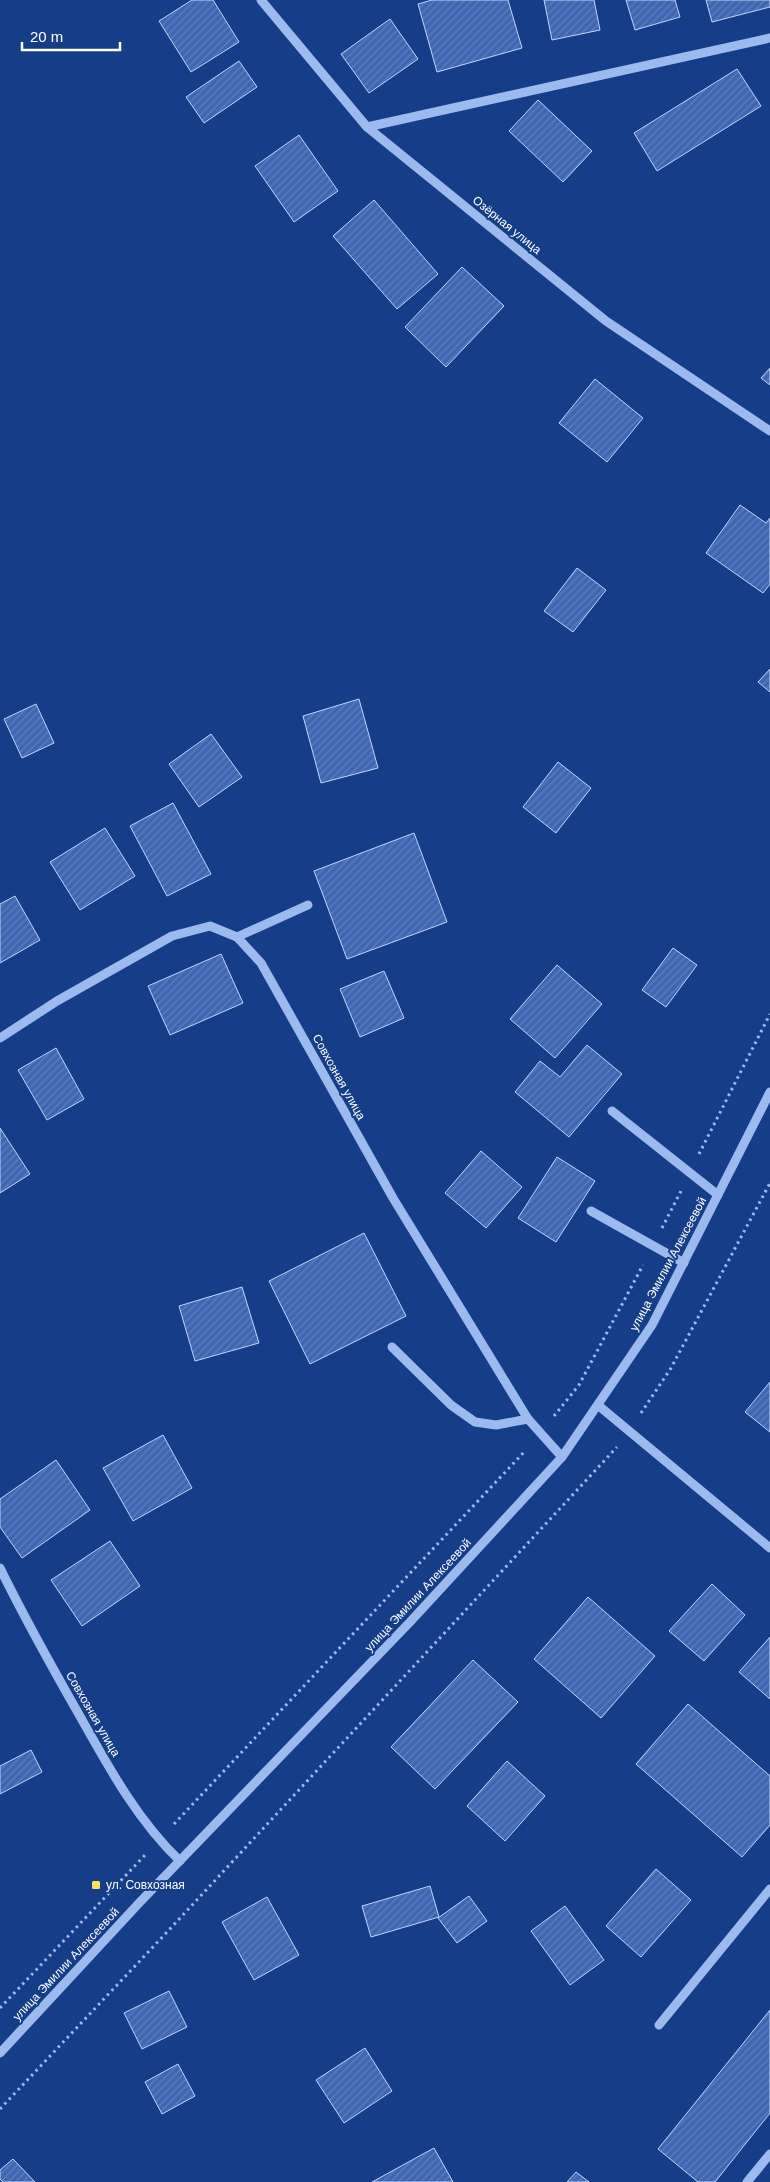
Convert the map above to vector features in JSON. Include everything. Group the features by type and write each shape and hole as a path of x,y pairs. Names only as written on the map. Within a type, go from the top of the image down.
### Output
{"street":[{"name":"Озёрная улица","path":"261,0 367,127 606,321 770,432"},
{"path":"367,127 770,38"},
{"path":"237,937 308,905"},
{"name":"Совхозная улица","path":"0,1038 57,1001 172,936 210,926 237,937 261,963 393,1198 528,1419 562,1457"},
{"name":"улица Эмилии Алексеевой","path":"0,2053 180,1861 410,1622 562,1457 599,1406 652,1326 770,1092"},
{"path":"612,1111 718,1195"},
{"path":"591,1211 684,1263"},
{"path":"392,1347 451,1405 475,1422 496,1425 528,1419"},
{"path":"599,1406 770,1548"},
{"name":"Совхозная улица","path":"0,1568 25,1621 107,1764 158,1840 180,1861"},
{"path":"659,2025 770,1889"},
{"path":"747,2182 770,2154"}],"path":[{"path":"0,2008 541,1434 578,1385 653,1246 770,1014"},
{"path":"0,2109 162,1938 599,1468 630,1431 671,1368 770,1183"}],"building":[{"path":"192,0 213,0 239,42 191,72 159,21"},
{"path":"432,0 508,0 522,48 437,72 418,4"},
{"path":"544,0 594,0 600,30 552,40"},
{"path":"626,0 675,0 680,17 635,30"},
{"path":"706,0 770,0 770,7 712,22"},
{"path":"390,19 418,59 369,93 341,54"},
{"path":"239,61 257,87 204,123 186,97"},
{"path":"737,69 761,106 657,171 634,133"},
{"path":"538,100 592,151 563,182 509,131"},
{"path":"299,135 338,191 294,222 255,166"},
{"path":"374,200 438,274 397,309 333,236"},
{"path":"462,267 504,306 446,367 405,327"},
{"path":"770,368 770,385 761,378"},
{"path":"595,379 643,418 607,462 559,423"},
{"path":"740,505 766,523 770,518 770,584 763,593 706,553"},
{"path":"577,568 606,590 573,632 544,611"},
{"path":"770,669 770,692 758,682"},
{"path":"359,699 378,768 321,783 303,716"},
{"path":"36,704 54,743 22,758 4,719"},
{"path":"211,734 242,777 199,807 169,764"},
{"path":"558,762 591,788 556,833 523,807"},
{"path":"173,803 211,874 167,896 130,826"},
{"path":"105,828 135,876 80,910 50,862"},
{"path":"414,833 447,922 347,959 314,871"},
{"path":"15,896 40,940 0,963 0,904"},
{"path":"673,948 697,965 666,1007 642,990"},
{"path":"221,954 243,1003 170,1035 148,986"},
{"path":"557,965 602,1004 555,1058 510,1019"},
{"path":"384,971 404,1018 360,1037 340,989"},
{"path":"587,1045 622,1074 569,1137 515,1092 540,1061 560,1077"},
{"path":"56,1048 84,1099 47,1120 18,1070"},
{"path":"0,1128 30,1174 0,1193"},
{"path":"481,1151 522,1187 486,1228 445,1193"},
{"path":"557,1157 595,1181 556,1242 518,1218"},
{"path":"364,1233 406,1316 310,1364 269,1281"},
{"path":"242,1287 259,1343 195,1361 179,1306"},
{"path":"770,1382 770,1432 745,1412"},
{"path":"163,1435 192,1488 133,1521 103,1468"},
{"path":"56,1460 90,1510 22,1558 0,1527 0,1499"},
{"path":"110,1541 140,1586 82,1626 51,1580"},
{"path":"712,1584 745,1615 704,1661 669,1631"},
{"path":"588,1597 655,1656 601,1718 534,1659"},
{"path":"770,1637 770,1699 739,1672"},
{"path":"473,1660 518,1702 435,1789 391,1747"},
{"path":"688,1704 770,1776 770,1825 742,1857 636,1764"},
{"path":"31,1750 42,1772 0,1794 0,1766"},
{"path":"507,1761 545,1796 505,1841 467,1806"},
{"path":"656,1869 691,1900 641,1957 606,1926"},
{"path":"430,1886 439,1917 371,1937 362,1906"},
{"path":"469,1896 487,1921 457,1943 438,1918"},
{"path":"267,1897 299,1955 254,1980 222,1922"},
{"path":"565,1906 604,1960 570,1985 531,1931"},
{"path":"169,1991 187,2027 142,2049 124,2013"},
{"path":"770,2010 770,2113 715,2182 698,2182 658,2149"},
{"path":"365,2048 392,2091 344,2123 316,2080"},
{"path":"178,2064 195,2096 162,2114 145,2082"},
{"path":"434,2148 453,2182 372,2182"},
{"path":"13,2159 35,2182 3,2182 0,2179 0,2170"},
{"path":"576,2172 589,2182 567,2182"}],"place":[{"name":"ул. Совхозная","path":"96,1885"}]}
